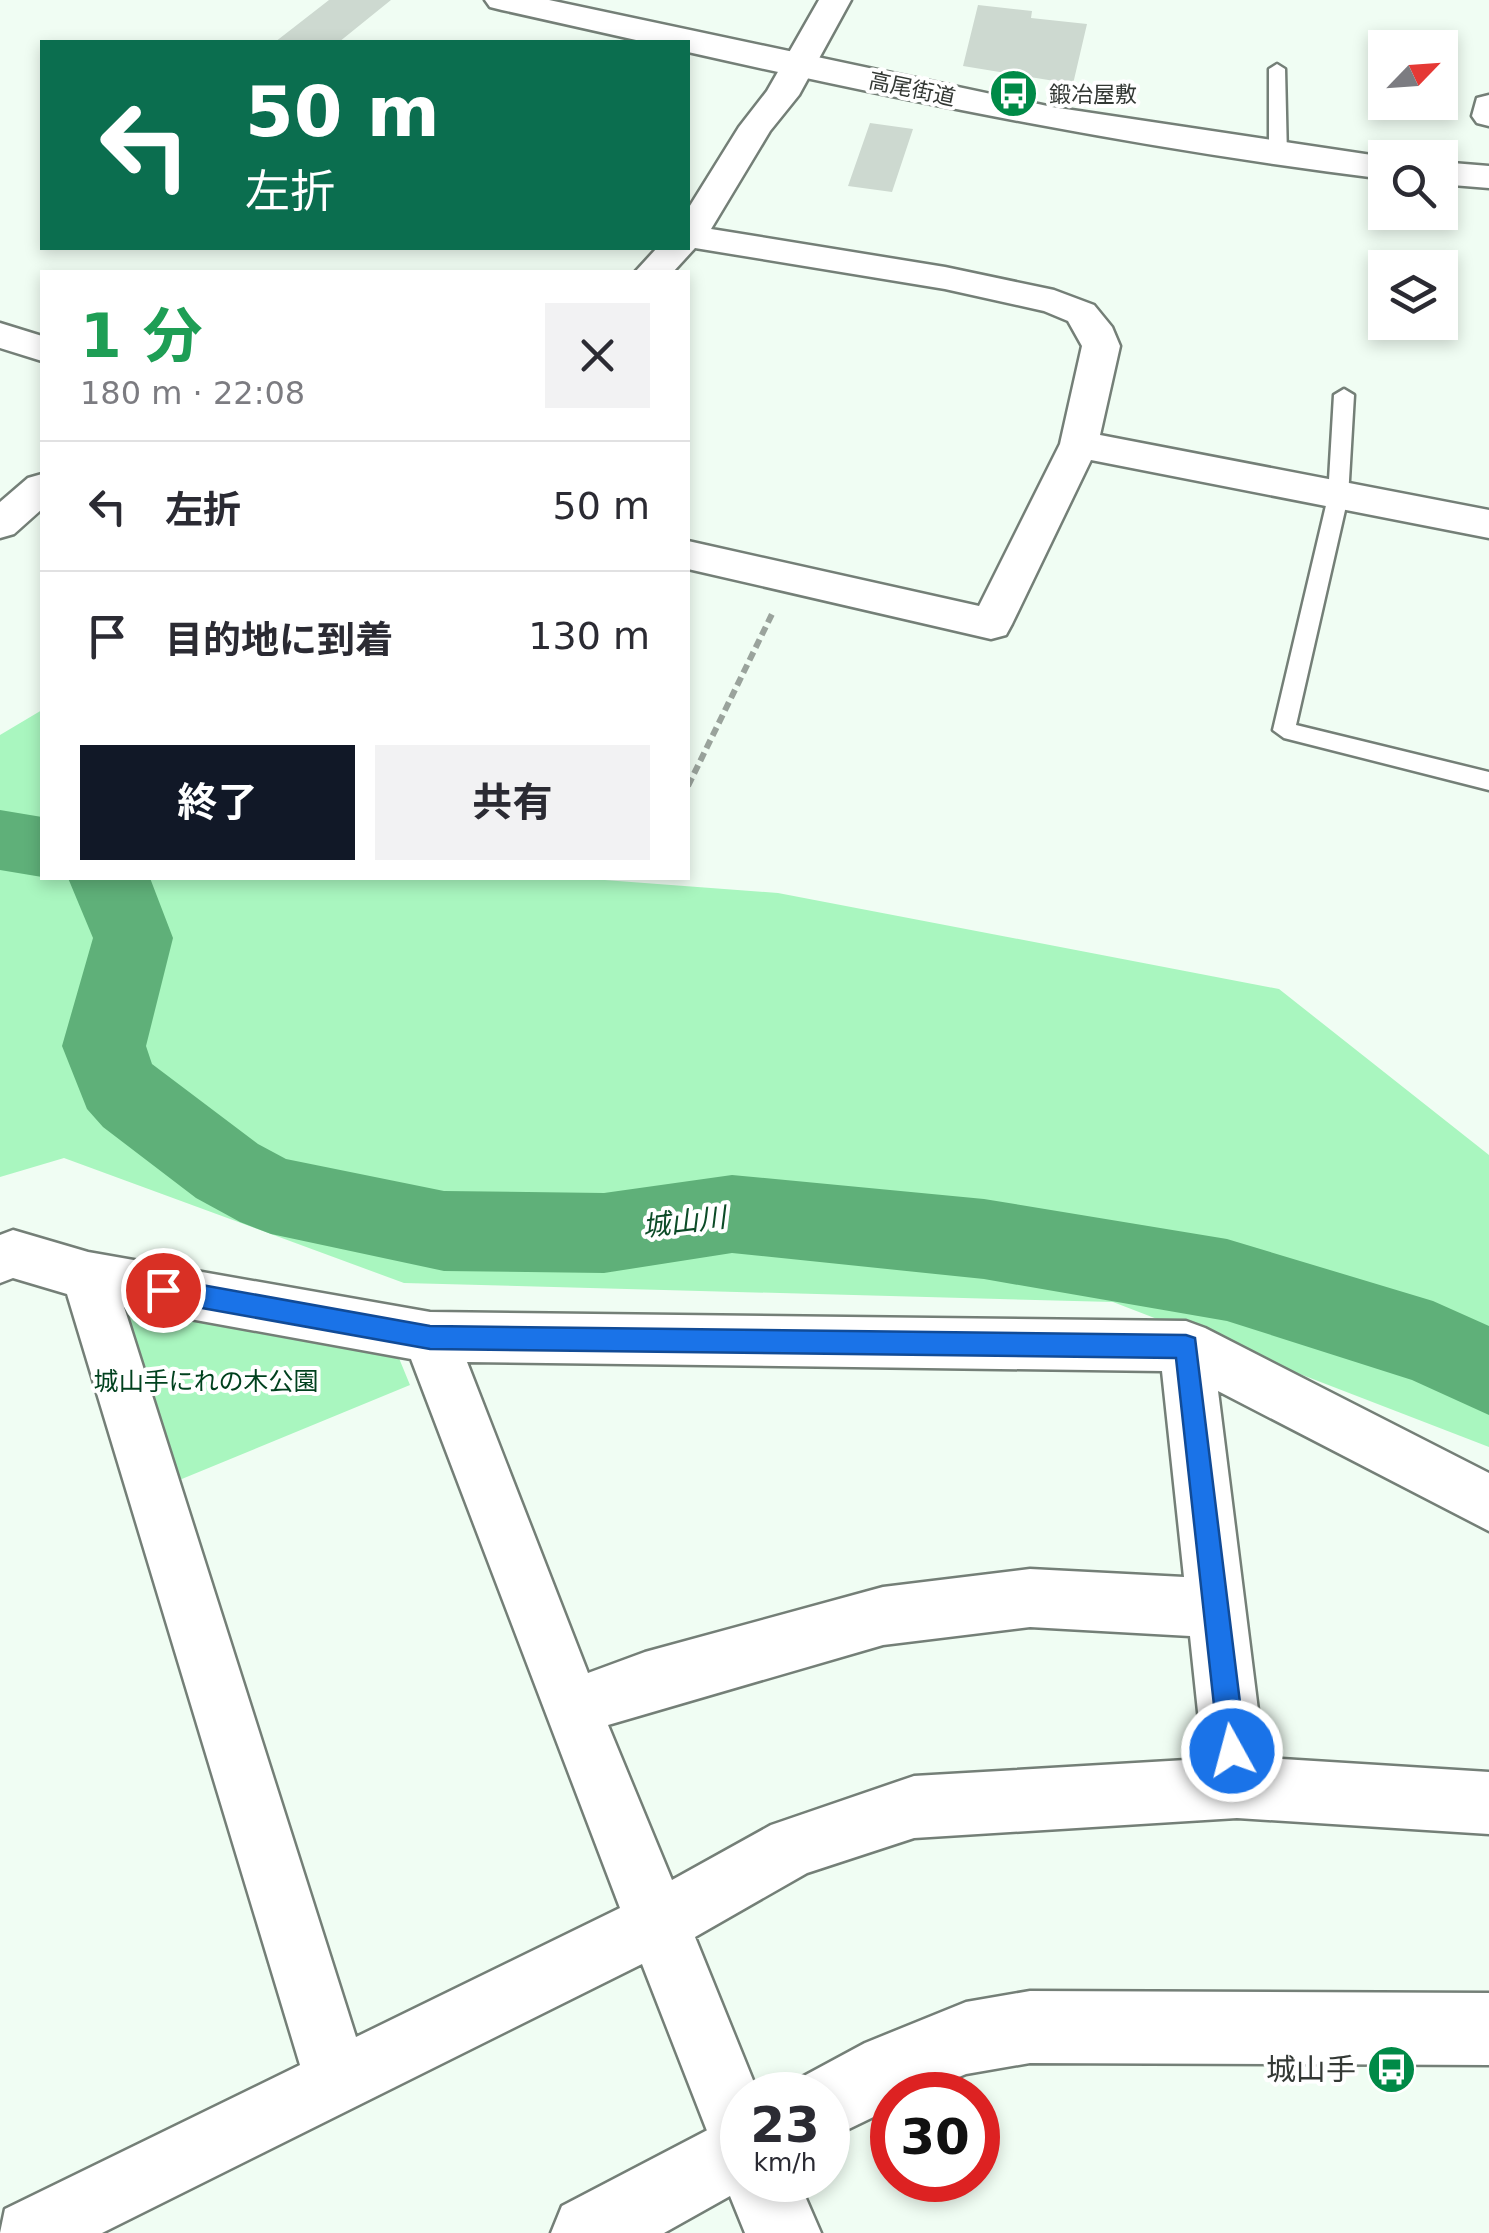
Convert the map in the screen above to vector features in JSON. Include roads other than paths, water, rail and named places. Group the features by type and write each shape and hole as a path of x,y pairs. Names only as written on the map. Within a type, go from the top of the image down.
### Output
{"main road":[{"name":"高尾街道","path":"502,0 683,40"},
{"name":"高尾街道","path":"690,42 1054,119 1278,157 1368,166"},
{"path":"1458,175 1489,178"},
{"path":"850,2091 891,2069 966,2038 1030,2027 1489,2029"},
{"path":"590,2233 720,2161"},
{"path":"770,2202 783,2233"}],"street":[{"path":"690,232 800,66 835,0"},
{"path":"1489,106 1489,116"},
{"path":"690,241 945,278 1054,302 1080,313 1093,327 1101,346 1080,444 991,624 690,555"},
{"path":"655,270 675,250"},
{"path":"0,334 40,348"},
{"path":"1080,444 1489,524"},
{"path":"0,524 40,490"},
{"path":"0,1259 14,1254 88,1276 430,1337 1186,1346 1489,1504"},
{"path":"88,1276 338,2083"},
{"path":"430,1337 572,1710 720,2079"},
{"path":"1186,1346 1237,1787"},
{"path":"572,1710 645,1682 883,1616 1030,1598 1214,1608"},
{"path":"29,2233 659,1922 793,1847 914,1807 1237,1787 1489,1802"}],"lane":[{"path":"1278,69 1278,157"},
{"path":"1344,395 1338,497 1284,730 1489,781"}],"waterway":[{"name":"城山川","path":"0,840 40,847"},
{"name":"城山川","path":"110,880 133,938 104,1046 117,1084 133,1101 227,1171 271,1195 444,1231 604,1233 732,1214 984,1239 1227,1280 1433,1344 1489,1372"}],"place":[{"name":"鍛冶屋敷","path":"1014,94"},
{"name":"城山手","path":"1391,2069"}],"park label":[{"name":"城山手にれの木公園","path":"206,1381"}]}
